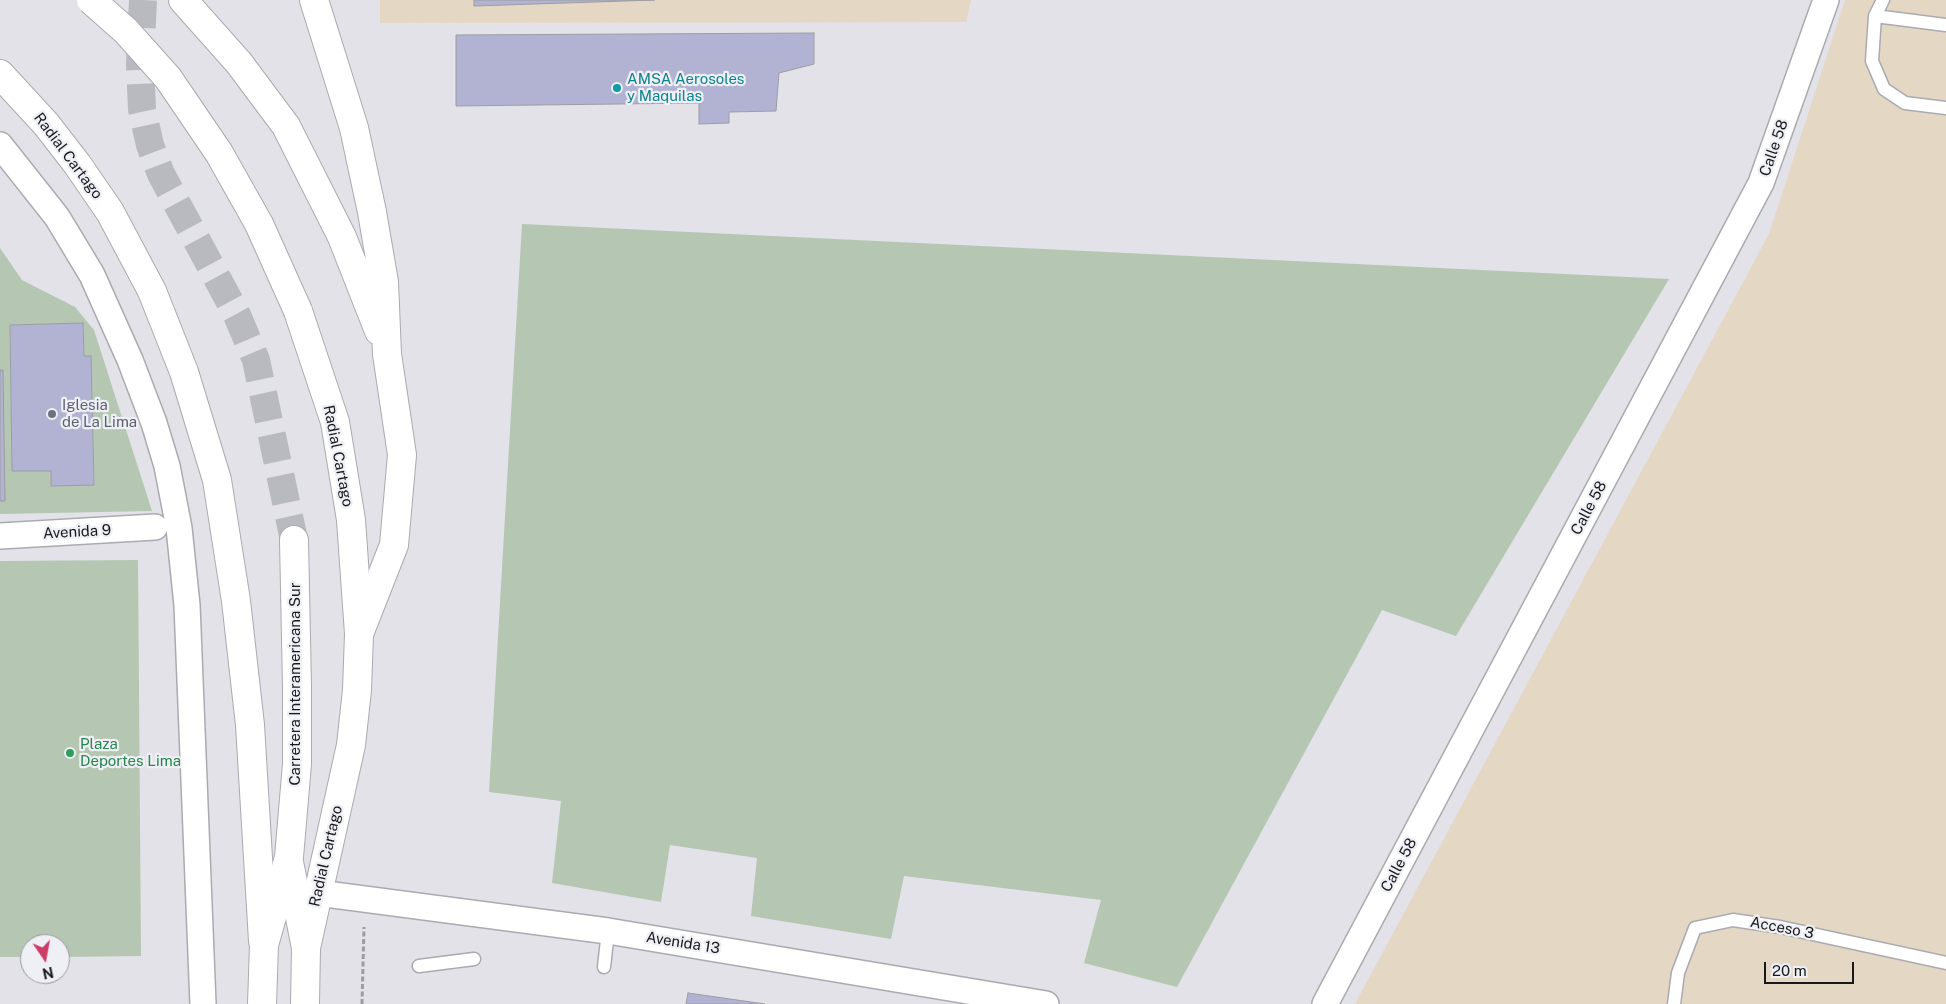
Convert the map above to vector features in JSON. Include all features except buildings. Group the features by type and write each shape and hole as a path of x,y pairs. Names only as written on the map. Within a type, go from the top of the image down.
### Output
{"main road":[{"name":"Radial Cartago","path":"91,0 126,31 168,78 219,153 259,224 298,310 335,422 351,520 359,634 357,690 351,745 306,948"},
{"path":"183,0 239,63 286,126 342,238 388,354"},
{"path":"314,0 354,128 358,147 384,282 388,354 402,455 394,545 359,634"},
{"name":"Radial Cartago","path":"4,78 46,124 99,196 110,212 152,291 184,372 217,480 236,601 250,725 264,945"},
{"name":"Carretera Interamericana Sur","path":"264,945 289,857 297,764 294,540"},
{"name":"Carretera Interamericana Sur","path":"289,857 306,948"},
{"path":"262,1004 264,945"},
{"path":"305,1004 306,948"}],"street":[{"name":"Calle 58","path":"1325,1004 1761,183 1826,0"},
{"path":"0,145 57,217 92,275 130,360 154,423 167,466 179,528 187,605 203,1004"},
{"name":"Avenida 9","path":"0,536 155,527"},
{"name":"Avenida 13","path":"318,893 608,931 1046,1004"}],"lane":[{"path":"1883,0 1875,16 1872,61 1884,90 1905,103 1946,108"},
{"path":"1875,16 1946,25"},
{"name":"Acceso 3","path":"1674,1004 1678,973 1695,928 1732,920 1780,927 1946,963"},
{"path":"604,967 608,931"},
{"path":"418,966 474,959"}],"path":[{"path":"362,1004 365,899"}],"shaded area":[{"path":"380,0 971,0 966,22 380,23"},
{"path":"1845,0 1946,0 1946,1004 1355,1004 1769,234"}],"green space":[{"path":"522,224 1669,279 1456,636 1382,610 1177,987 1084,963 1101,900 904,876 891,939 751,916 757,858 670,845 661,902 552,883 561,801 489,792"},
{"path":"0,248 22,280 75,307 94,330 152,511 0,514","holes":["83,323 84,356 91,356 94,484 51,486 51,471 12,471 10,325"]},
{"name":"Plaza Deportes Lima","path":"138,560 141,956 70,957 70,934 20,934 20,957 0,957 0,561"}],"tunnel":[{"path":"143,0 140,64 142,109 150,145 161,174 237,315 256,360 294,540"}],"place":[{"name":"AMSA Aerosoles y Maquilas","path":"617,88"},
{"name":"Iglesia de La Lima","path":"52,414"},
{"name":"Plaza Deportes Lima","path":"70,753"}]}
